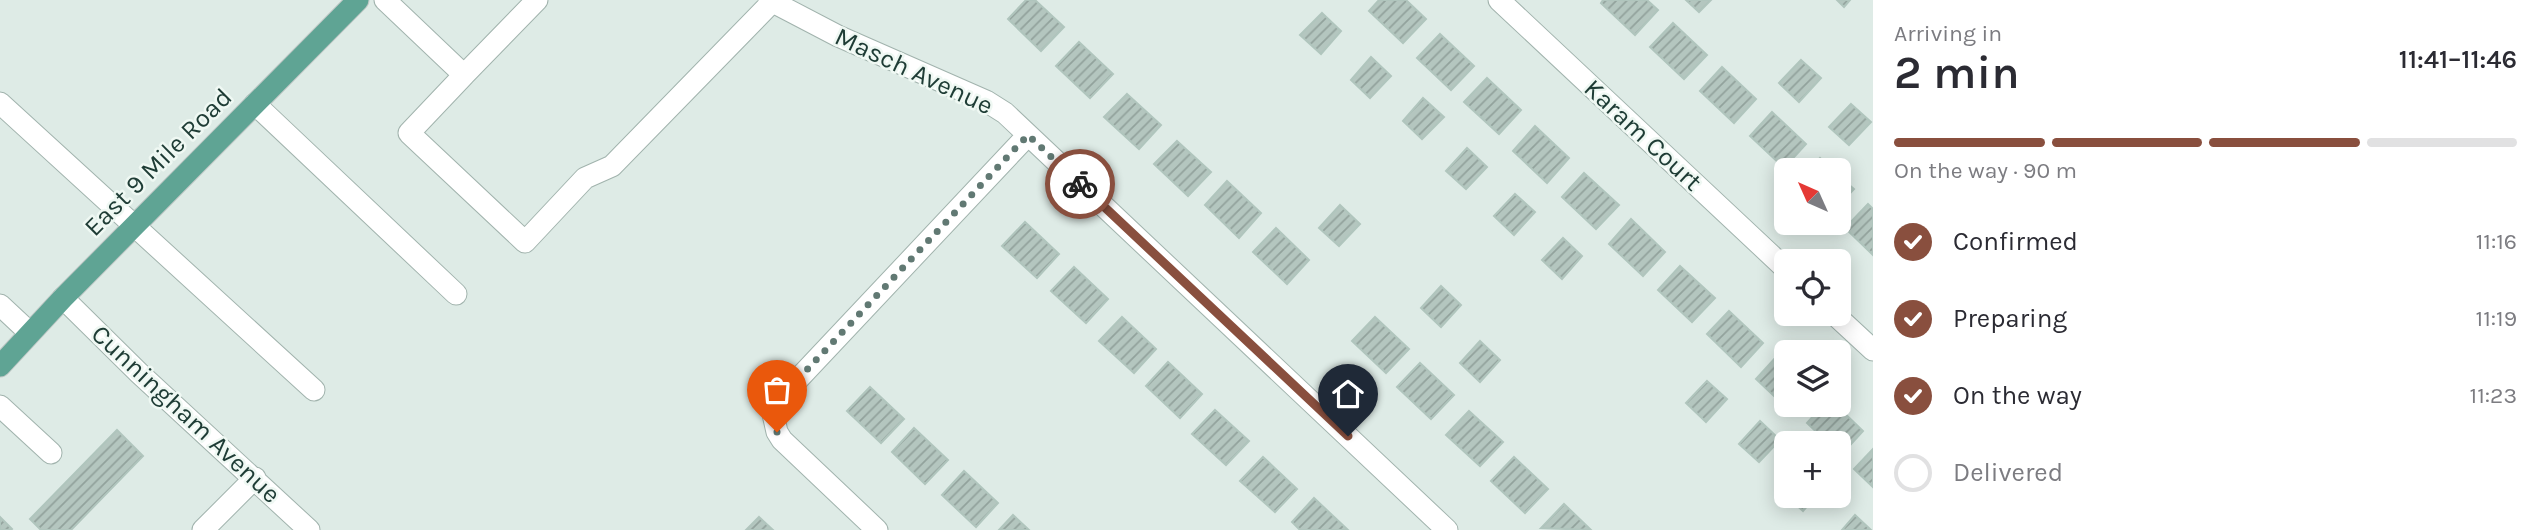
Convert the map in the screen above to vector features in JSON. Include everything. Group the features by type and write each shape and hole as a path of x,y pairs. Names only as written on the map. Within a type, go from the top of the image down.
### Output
{"main road":[{"name":"East 9 Mile Road","path":"0,366 63,298 358,0"}],"street":[{"path":"385,0 464,75"},
{"path":"537,0 409,133 525,242 585,178 612,166 771,1"},
{"name":"Karam Court","path":"1499,0 1774,258"},
{"name":"Masch Avenue","path":"771,1 838,36 986,101 1005,113 1447,530"},
{"path":"0,103 314,390"},
{"path":"255,104 456,294"},
{"path":"877,530 782,440 777,432 773,414 785,393 1028,135"},
{"name":"Cunningham Avenue","path":"63,298 139,373 309,530"},
{"path":"0,305 30,333"},
{"path":"1847,326 1873,350"},
{"path":"0,406 51,453"},
{"path":"203,530 255,478"}],"building":[{"path":"1026,0 1035,0 1064,27 1041,51 1008,19"},
{"path":"1379,0 1406,0 1426,19 1403,43 1369,11"},
{"path":"1603,0 1647,0 1658,10 1635,35 1601,3"},
{"path":"1686,0 1711,0 1699,12"},
{"path":"1837,0 1850,0 1844,7"},
{"path":"1322,13 1341,31 1321,54 1300,35"},
{"path":"1673,23 1707,55 1684,79 1650,47"},
{"path":"1440,34 1474,66 1451,90 1417,58"},
{"path":"1079,42 1113,74 1090,98 1056,66"},
{"path":"1371,57 1391,76 1370,98 1351,80"},
{"path":"1801,60 1821,78 1799,102 1779,83"},
{"path":"1722,67 1756,99 1734,123 1700,91"},
{"path":"1487,78 1521,110 1499,134 1464,102"},
{"path":"1127,94 1161,125 1139,149 1104,117"},
{"path":"1423,98 1444,117 1422,139 1403,121"},
{"path":"1851,104 1871,122 1849,145 1829,127"},
{"path":"1772,112 1806,144 1793,158 1774,159 1750,136"},
{"path":"1535,126 1569,158 1547,183 1513,151"},
{"path":"1177,141 1211,172 1188,196 1154,164"},
{"path":"1467,148 1487,167 1466,189 1446,171"},
{"path":"1584,173 1619,205 1596,229 1562,197"},
{"path":"1227,181 1261,213 1239,238 1205,205"},
{"path":"1515,194 1535,212 1514,235 1494,216"},
{"path":"1868,204 1873,209 1873,255 1851,234 1852,221"},
{"path":"1340,205 1360,224 1339,246 1319,228"},
{"path":"1631,219 1665,252 1643,276 1609,244"},
{"path":"1025,222 1059,254 1037,278 1002,246"},
{"path":"1276,228 1309,260 1287,284 1253,252"},
{"path":"1563,238 1582,256 1562,279 1542,260"},
{"path":"1680,266 1715,298 1692,322 1658,290"},
{"path":"1074,267 1108,299 1086,323 1051,291"},
{"path":"1441,286 1461,305 1441,327 1421,308"},
{"path":"1729,311 1763,343 1741,367 1707,334"},
{"path":"1122,317 1156,349 1134,373 1099,341"},
{"path":"1375,317 1409,349 1386,373 1352,341"},
{"path":"1480,341 1500,360 1480,382 1460,363"},
{"path":"1774,359 1774,396 1756,379"},
{"path":"1168,362 1202,394 1180,418 1146,386"},
{"path":"1420,363 1454,395 1431,419 1397,387"},
{"path":"1707,381 1727,399 1706,422 1686,403"},
{"path":"870,387 904,419 881,443 847,411"},
{"path":"1215,410 1249,441 1226,465 1192,434"},
{"path":"1469,411 1503,442 1480,466 1446,435"},
{"path":"1812,417 1848,417 1863,431 1851,444 1851,431 1815,431 1807,423"},
{"path":"1760,421 1774,434 1774,446 1759,462 1739,444"},
{"path":"914,428 948,460 925,484 892,452"},
{"path":"117,430 143,456 71,530 41,530 30,519"},
{"path":"1873,449 1873,487 1854,469"},
{"path":"1263,457 1297,489 1275,512 1240,481"},
{"path":"1514,457 1548,489 1525,513 1491,481"},
{"path":"964,471 998,503 976,527 942,495"},
{"path":"1314,498 1348,530 1300,530 1292,522"},
{"path":"1564,504 1591,530 1541,528"},
{"path":"1013,515 1029,530 999,530"},
{"path":"1855,515 1871,530 1842,530"},
{"path":"0,517 12,529 11,530 0,530"},
{"path":"759,517 773,530 746,530"}],"way so far":[{"path":"777,432 773,414 785,393 1028,135 1080,184"}],"route":[{"path":"1080,184 1348,436"}]}
